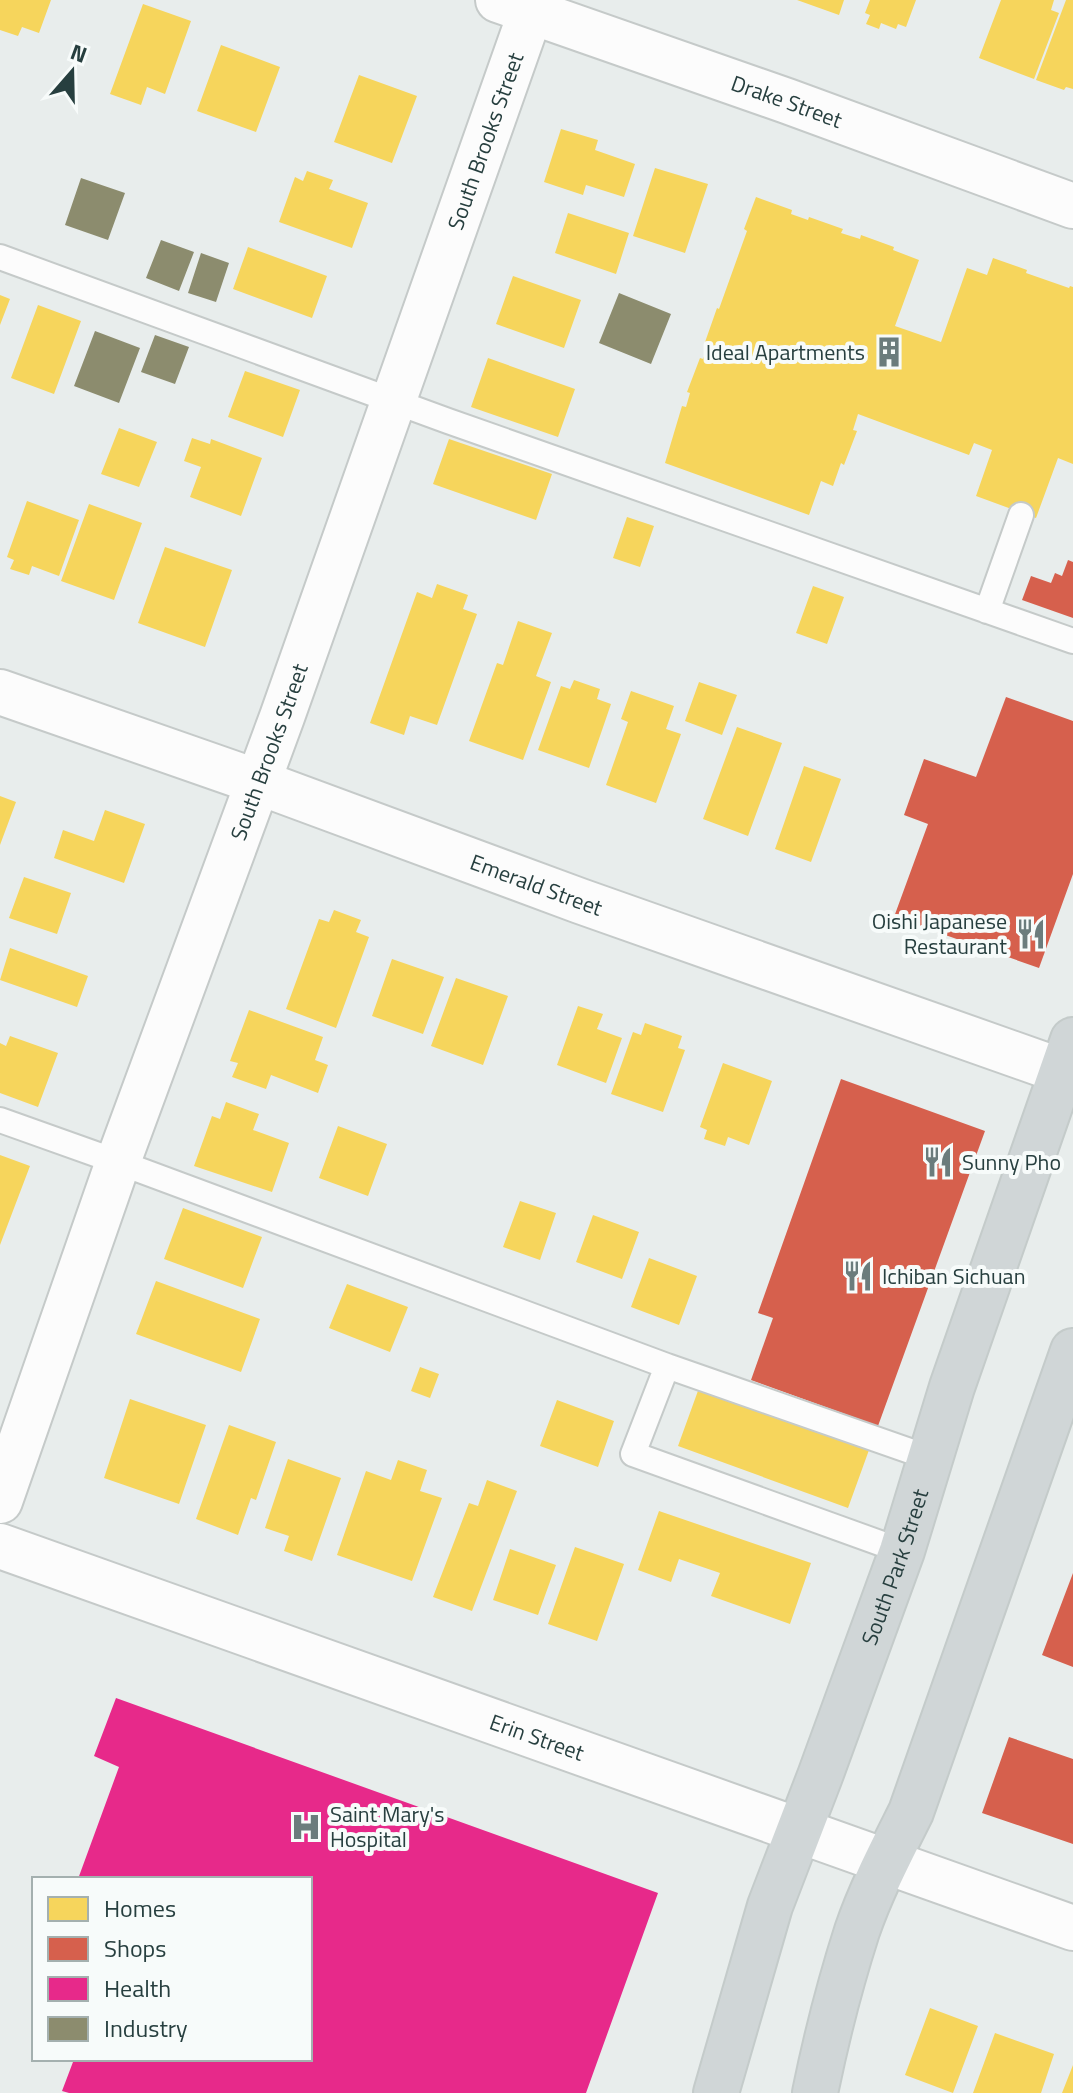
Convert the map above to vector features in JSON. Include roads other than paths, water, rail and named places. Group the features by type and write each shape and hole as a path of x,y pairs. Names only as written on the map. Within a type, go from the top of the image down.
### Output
{"main road":[{"name":"South Park Street","path":"716,2093 770,1906 902,1551 952,1387 1069,1062"},
{"path":"815,2093 858,1929 911,1812 1073,1351"}],"street":[{"name":"Drake Street","path":"521,4 1073,206"},
{"name":"South Brooks Street","path":"0,1501 118,1162 395,401 521,4"},
{"name":"Emerald Street","path":"0,692 258,782 580,901 1069,1062"},
{"name":"Erin Street","path":"0,1546 1073,1928"}],"lane":[{"path":"0,257 395,401 1073,641"},
{"path":"987,611 1021,515"},
{"path":"0,1120 667,1366 930,1458"},
{"path":"667,1366 633,1454 902,1551"}],"place":[{"name":"Ideal Apartments","path":"889,352"},
{"name":"Oishi Japanese Restaurant","path":"1031,934"},
{"name":"Sunny Pho","path":"938,1162"},
{"name":"Ichiban Sichuan","path":"858,1276"},
{"name":"Saint Mary's Hospital","path":"306,1827"}]}
